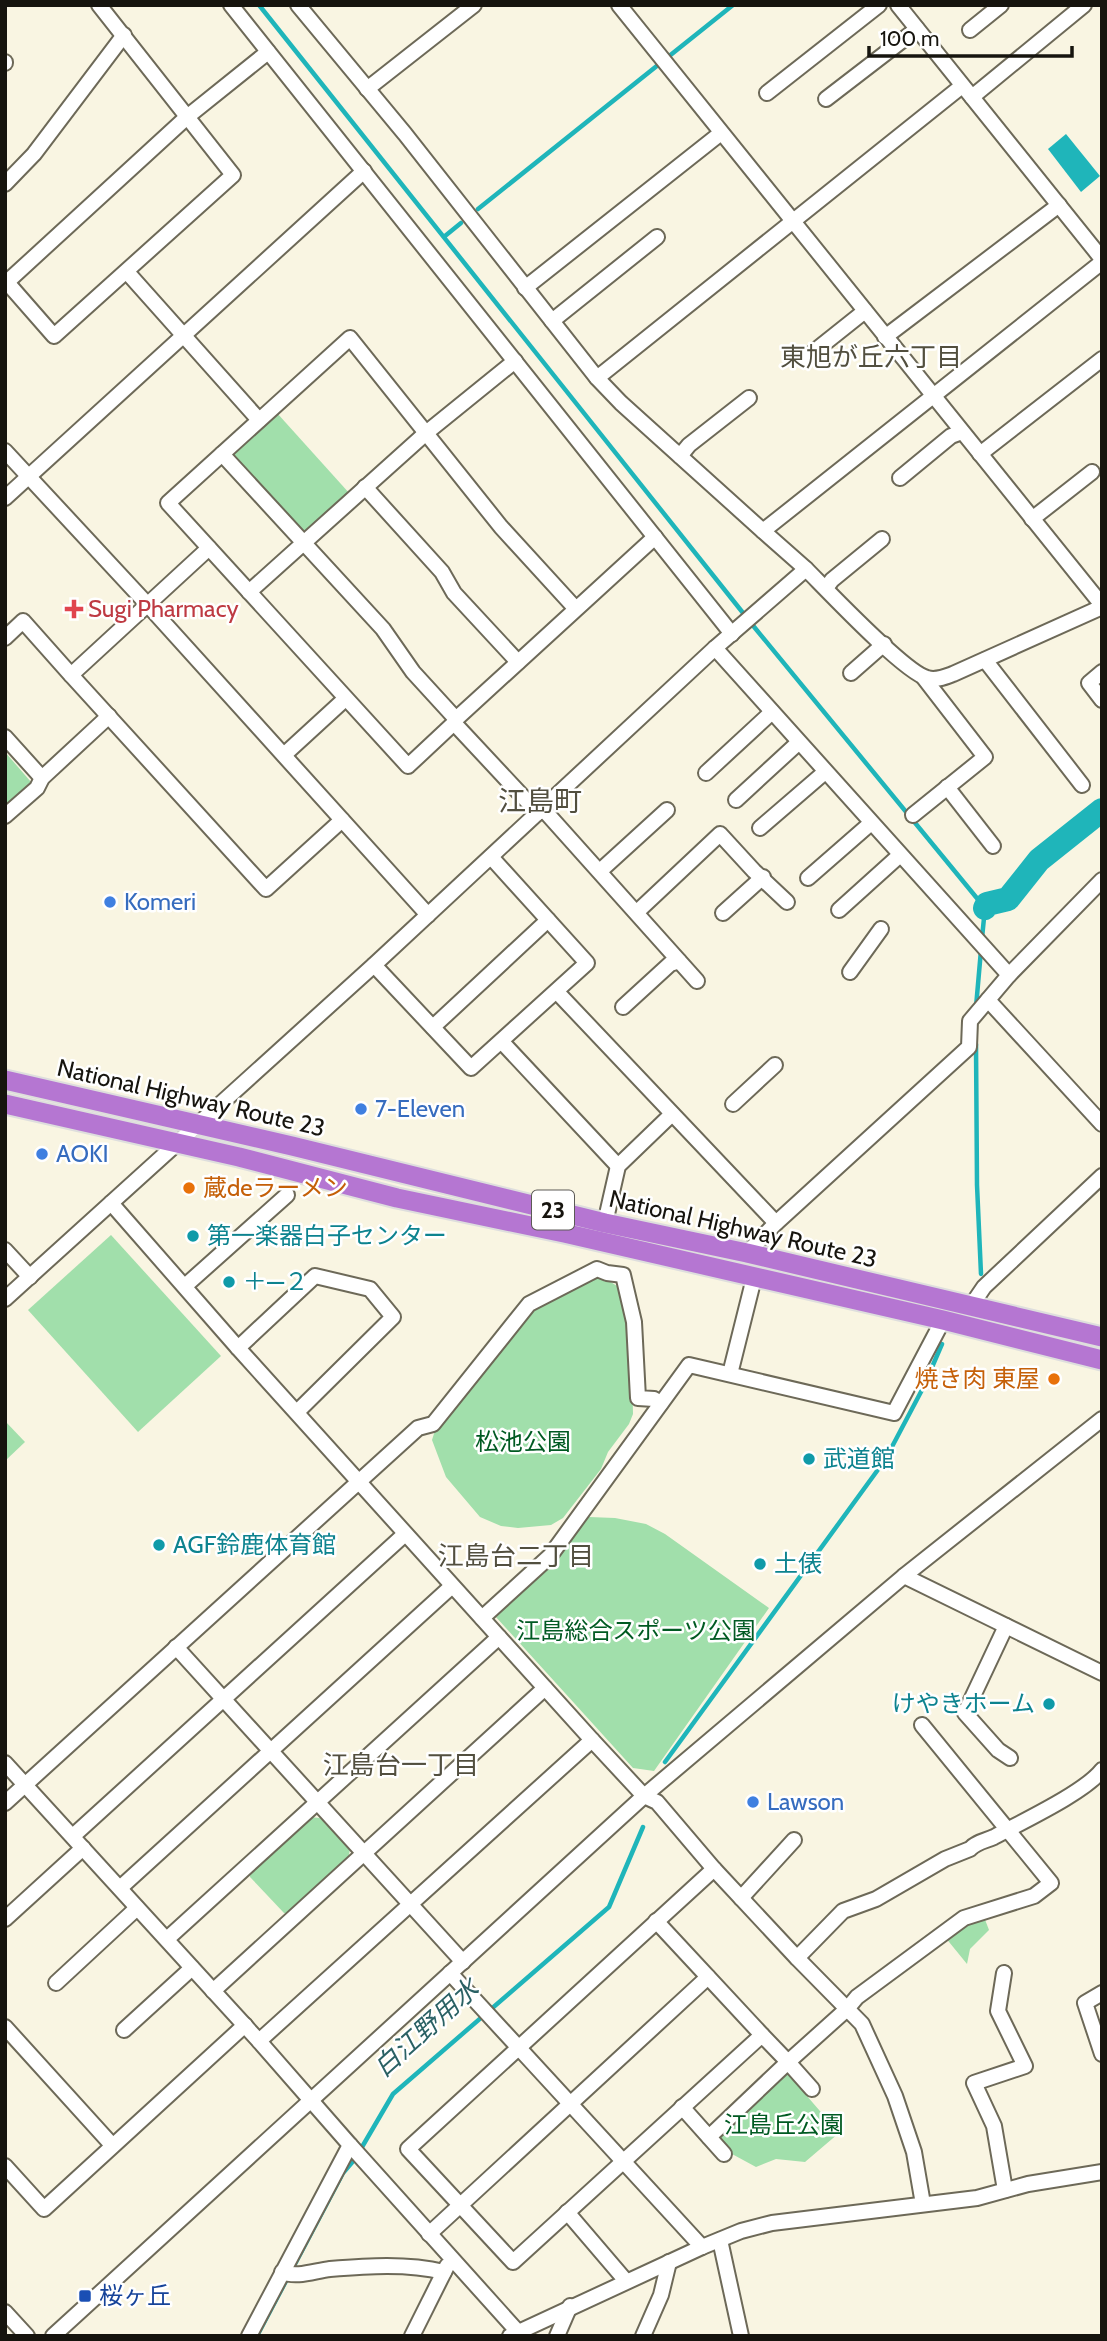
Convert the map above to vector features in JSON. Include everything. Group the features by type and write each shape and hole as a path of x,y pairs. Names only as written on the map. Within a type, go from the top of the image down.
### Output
{"highway":[{"name":"National Highway Route 23","path":"5,1080 200,1124 605,1223 747,1253 1102,1337"},
{"name":"National Highway Route 23","path":"5,1104 178,1143 397,1198 564,1233 943,1320 1102,1360"}],"street":[{"path":"99,5 124,35 187,117 233,176 54,335 6,281 187,117 268,52"},
{"path":"231,5 655,537 736,631"},
{"path":"298,5 597,378 621,403 924,678 985,757 913,815"},
{"path":"367,89 474,5"},
{"path":"619,5 1102,606 943,678 924,678"},
{"path":"767,93 879,5"},
{"path":"763,531 1102,261 898,5"},
{"path":"970,30 1001,5"},
{"path":"597,378 792,220 1084,5"},
{"path":"826,99 917,29"},
{"path":"5,184 28,162 124,35"},
{"path":"525,288 721,133"},
{"path":"5,498 364,171"},
{"path":"886,337 1059,205"},
{"path":"552,321 657,237"},
{"path":"127,272 259,420"},
{"path":"806,358 865,311"},
{"path":"576,609 501,527 350,338 168,503 408,766 517,662 576,609 655,537"},
{"path":"980,454 1102,359"},
{"path":"249,592 426,433 515,361"},
{"path":"680,456 689,445 749,398"},
{"path":"901,478 951,436 962,432"},
{"path":"5,452 285,754 428,915"},
{"path":"222,454 383,629 413,672 455,721 600,871 697,981"},
{"path":"1032,519 1092,472"},
{"path":"365,487 442,572 454,593 517,662"},
{"path":"826,589 831,580 882,539"},
{"path":"71,675 209,548"},
{"path":"5,1299 374,965 715,648 806,569"},
{"path":"5,638 23,621 266,889 342,820"},
{"path":"851,673 884,644"},
{"path":"715,648 1009,975"},
{"path":"985,660 1082,785"},
{"path":"1102,672 1089,683 1102,700"},
{"path":"285,754 345,699"},
{"path":"706,774 772,712"},
{"path":"5,816 109,716"},
{"path":"5,737 42,778"},
{"path":"736,800 798,743"},
{"path":"760,828 825,772"},
{"path":"947,787 993,846"},
{"path":"600,871 667,810"},
{"path":"808,878 871,823"},
{"path":"636,912 720,834 754,871 788,902"},
{"path":"839,910 900,855"},
{"path":"374,965 471,1068 557,992 587,963 491,856"},
{"path":"723,913 763,877"},
{"path":"747,1253 776,1223 969,1047 970,1021 1009,975 1102,880"},
{"path":"433,1027 548,920"},
{"path":"850,972 881,929"},
{"path":"623,1007 670,964 679,961"},
{"path":"557,992 776,1223"},
{"path":"985,1004 1102,1124"},
{"path":"502,1042 618,1166"},
{"path":"733,1104 775,1065"},
{"path":"605,1223 618,1166 672,1114"},
{"path":"971,1306 984,1287 1102,1176"},
{"path":"185,1286 287,1195"},
{"path":"111,1203 238,1348 592,1740 644,1796 657,1802 741,1898 862,2024 895,2096 914,2152 923,2204"},
{"path":"5,1250 30,1277"},
{"path":"5,1802 418,1428 433,1424 529,1304 597,1269 623,1275 634,1322 638,1398 654,1399 661,1403"},
{"path":"238,1348 314,1276 370,1289 393,1317 297,1412"},
{"path":"730,1374 754,1278"},
{"path":"482,1618 550,1556 689,1365 894,1413 943,1320"},
{"path":"53,2336 644,1796 904,1576 1102,1419"},
{"path":"73,1836 405,1534"},
{"path":"904,1576 1102,1673"},
{"path":"120,1888 452,1586"},
{"path":"1006,1626 965,1713 998,1750 1010,1758"},
{"path":"167,1939 499,1637"},
{"path":"176,1647 463,1962"},
{"path":"214,1991 545,1688"},
{"path":"709,2137 848,2010 858,1997 964,1918 1034,1896 1051,1883 922,1725"},
{"path":"260,2041 592,1740"},
{"path":"5,1763 246,2025 451,2258 514,2334 570,2306 741,2231 772,2223 977,2198 1028,2184 1102,2172"},
{"path":"797,1958 843,1911 876,1899 945,1858 970,1849 972,1845 993,1837 1061,1801 1102,1770"},
{"path":"741,1898 794,1840"},
{"path":"5,1919 83,1848"},
{"path":"715,1869 408,2149 513,2262 762,2035"},
{"path":"56,1983 137,1908"},
{"path":"656,1921 812,2089"},
{"path":"124,2030 192,1968"},
{"path":"450,1973 702,2247"},
{"path":"1004,1973 998,2011 1025,2066 974,2084 994,2126 1005,2190"},
{"path":"429,2234 708,1977"},
{"path":"1102,1993 1085,2003 1102,2054"},
{"path":"5,2166 44,2209 246,2025"},
{"path":"5,2026 112,2145"},
{"path":"682,2107 724,2154"},
{"path":"249,2336 287,2274 355,2151"},
{"path":"567,2212 626,2281"},
{"path":"720,2240 741,2336"},
{"path":"412,2336 451,2258"},
{"path":"643,2336 661,2295 669,2262"},
{"path":"287,2274 383,2266 444,2272"},
{"path":"557,2336 570,2306"},
{"path":"5,2312 27,2336"}],"green space":[{"path":"277,413 350,494 308,531 301,530 234,459 234,451"},
{"path":"5,752 31,782 5,805"},
{"path":"111,1235 221,1356 138,1432 28,1310"},
{"name":"松池公園","path":"600,1275 620,1288 631,1321 633,1414 629,1424 608,1452 601,1469 563,1518 551,1525 518,1528 501,1526 480,1517 446,1477 432,1440 437,1424 531,1308"},
{"path":"5,1421 25,1442 5,1461"},
{"name":"江島総合スポーツ公園","path":"589,1517 615,1518 646,1524 665,1534 769,1608 654,1771 633,1768 495,1616 556,1561"},
{"path":"309,1817 320,1818 350,1849 348,1860 289,1914 284,1913 250,1877 249,1869"},
{"path":"984,1917 989,1930 970,1949 967,1964 945,1937"},
{"name":"江島丘公園","path":"787,2073 839,2133 805,2162 776,2159 756,2167 732,2154 716,2137"}],"water":[{"path":"1066,134 1100,176 1081,192 1048,149"}],"waterway":[{"path":"259,5 755,628 985,908 982,938"},
{"path":"478,209 733,5"},
{"path":"445,236 461,223"},
{"name":"白江野用水","path":"985,908 987,904 1008,899 1039,860 1102,810"},
{"path":"976,1007 981,950"},
{"path":"976,1044 981,1274"},
{"path":"665,1762 885,1460 923,1388 942,1344"},
{"name":"白江野用水","path":"257,2336 343,2173 355,2159 393,2094 609,1907 643,1827"}],"place":[{"name":"Sugi Pharmacy","path":"74,609"},
{"name":"Komeri","path":"110,902"},
{"name":"7-Eleven","path":"361,1109"},
{"name":"AOKI","path":"42,1154"},
{"name":"蔵deラーメン","path":"189,1188"},
{"name":"第一楽器白子センター","path":"193,1236"},
{"name":"＋―２","path":"229,1282"},
{"name":"焼き肉 東屋","path":"1054,1379"},
{"name":"武道館","path":"809,1459"},
{"name":"AGF鈴鹿体育館","path":"159,1545"},
{"name":"土俵","path":"760,1564"},
{"name":"けやきホーム","path":"1049,1704"},
{"name":"Lawson","path":"753,1802"},
{"name":"桜ヶ丘","path":"85,2296"}],"district":[{"name":"東旭が丘六丁目","path":"871,357"},
{"name":"江島町","path":"540,801"},
{"name":"江島台二丁目","path":"516,1556"},
{"name":"江島台一丁目","path":"401,1765"}]}
